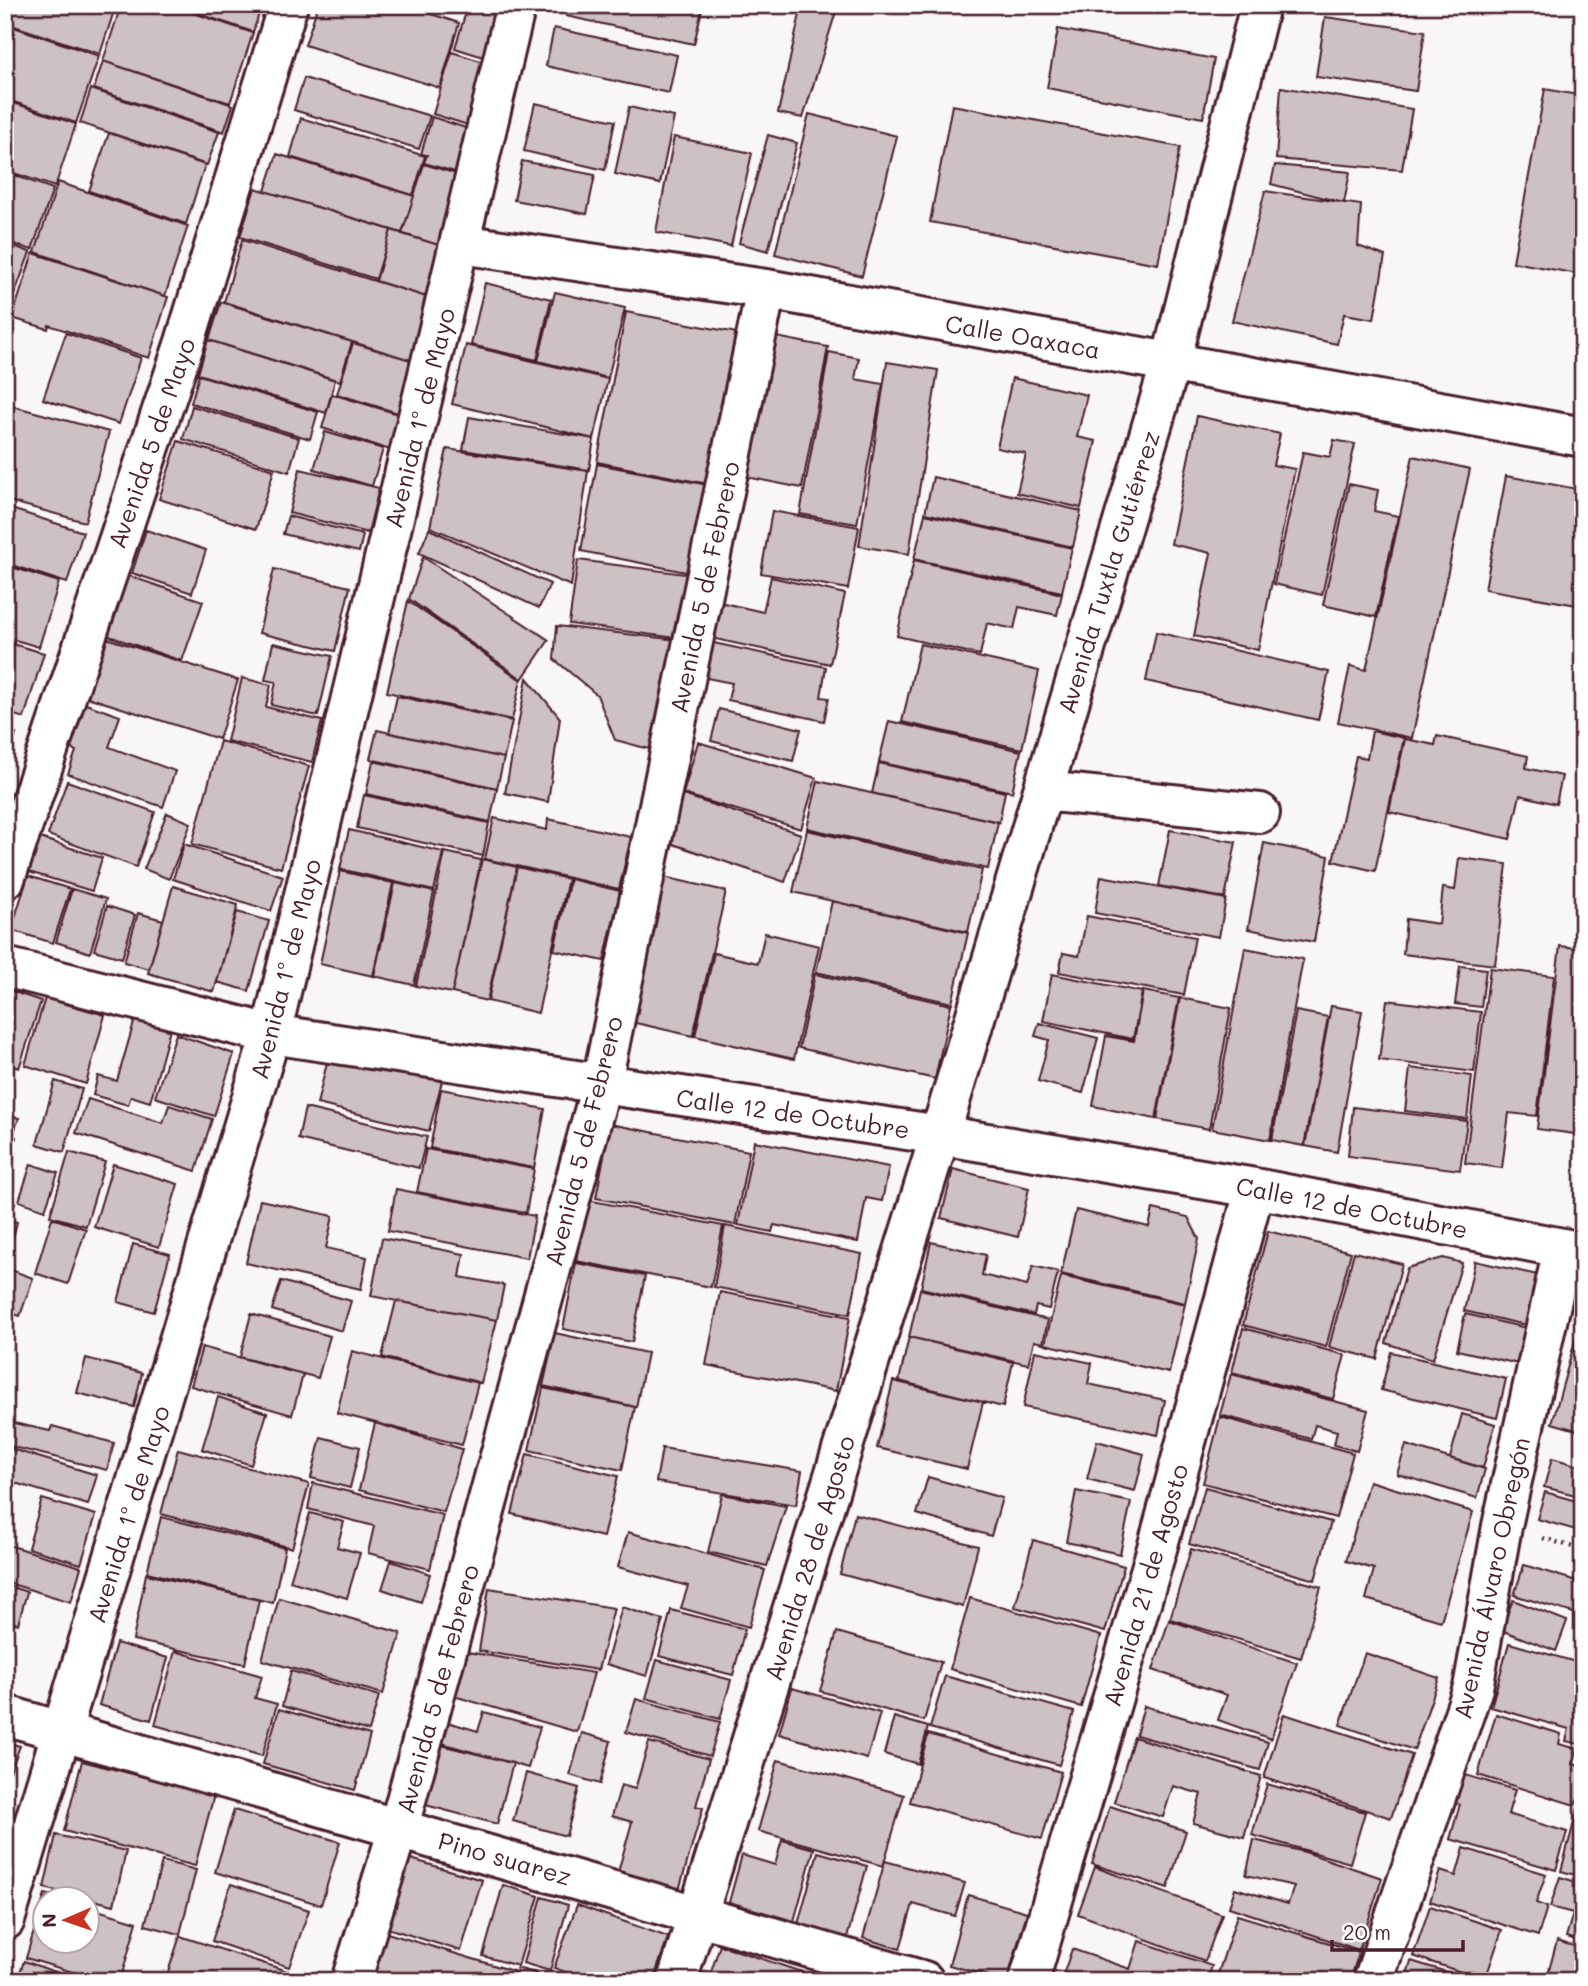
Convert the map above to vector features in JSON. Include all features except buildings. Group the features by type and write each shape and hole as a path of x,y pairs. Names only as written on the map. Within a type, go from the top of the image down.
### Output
{"street":[{"name":"Avenida 5 de Mayo","path":"5,879 185,342 288,5"},
{"name":"Avenida 1º de Mayo","path":"5,1920 271,1034 516,5"},
{"name":"Avenida Tuxtla Gutiérrez","path":"940,1135 1171,362 1260,5"},
{"name":"Calle Oaxaca","path":"461,244 766,289 1583,437"},
{"name":"Avenida 5 de Febrero","path":"351,1981 399,1826 601,1086 766,289"},
{"path":"1043,791 1260,813"},
{"name":"Calle 12 de Octubre","path":"5,967 271,1034 601,1086 940,1135 1255,1188 1573,1251"},
{"name":"Avenida 28 de Agosto","path":"677,1981 940,1135"},
{"name":"Avenida 21 de Agosto","path":"1029,1981 1158,1545 1255,1188"},
{"name":"Avenida Álvaro Obregón","path":"1373,1981 1473,1688 1502,1526 1573,1251"},
{"name":"Pino suarez","path":"5,1715 399,1826 923,1981"}]}
